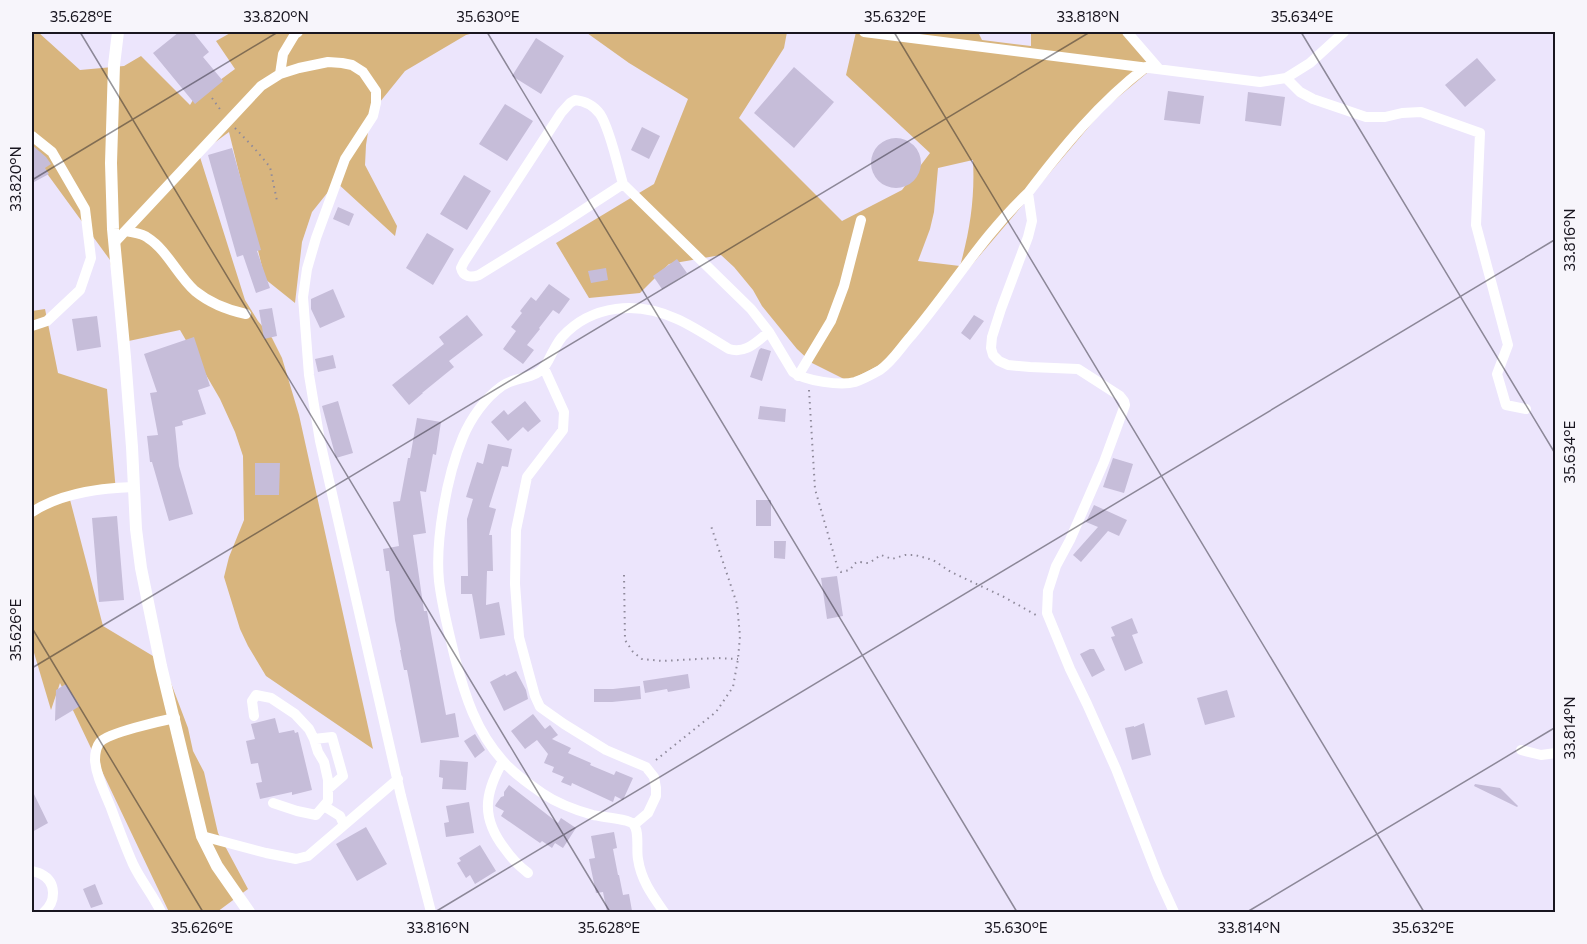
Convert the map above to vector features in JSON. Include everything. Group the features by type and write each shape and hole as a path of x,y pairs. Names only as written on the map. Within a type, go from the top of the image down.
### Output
{"street":[{"path":"118,32 114,65 111,163 114,243 141,567 161,666 202,836 218,866 249,912"},
{"path":"280,74 283,54 298,32"},
{"path":"864,32 1260,82 1286,78 1310,63 1344,32"},
{"path":"1127,32 1159,69"},
{"path":"114,243 261,86 280,74 311,65 328,62 342,63 352,65 363,72 376,91 373,116 345,159 316,238 307,270 303,297 309,375 320,441 431,912"},
{"path":"623,184 479,275 470,277 461,271 461,266 570,103 578,100 585,102 600,114 623,184 751,309 769,332 793,372 803,377 846,384 856,382 887,364 930,315 999,222 1028,193 1110,96 1146,67"},
{"path":"1286,78 1300,92 1313,99 1366,117 1421,112 1480,133 1476,225 1508,345 1497,374 1506,405 1526,410"},
{"path":"32,136 52,152 85,209 91,258 80,290 47,321 32,326"},
{"path":"1028,193 1032,221 1001,309 993,337 993,356 1008,364 1078,369 1120,396 1125,405 1104,462 1051,579 1047,613 1116,769 1174,912"},
{"path":"803,377 831,321 844,286 861,220"},
{"path":"126,231 148,237 193,290 210,302 225,309 246,314"},
{"path":"664,912 645,885 640,873 637,851 638,832 635,825 629,821 594,816 565,807 533,787 503,761 474,719 466,699 441,591 438,556 447,492 463,438 473,418 488,398 503,385 538,373 544,368 561,338 578,324 597,313 634,307 657,311 677,319 736,351 749,347 769,332"},
{"path":"544,368 564,411 563,429 527,477 516,530 515,585 519,637 540,707 606,750 646,767 654,777 656,796 648,813 635,825"},
{"path":"32,512 52,501 69,496 134,487"},
{"path":"254,716 252,701 256,695 271,698 295,714 309,729 324,762 328,801 316,815 273,803"},
{"path":"161,912 134,866 102,786 95,759 99,743 106,738 175,718"},
{"path":"314,739 332,737 343,776 328,789"},
{"path":"1521,750 1541,755 1556,753"},
{"path":"503,761 495,776 489,796 488,818 495,836 517,865 528,873"},
{"path":"202,836 266,854 296,859 308,856 398,779"},
{"path":"324,806 340,816 344,825"},
{"path":"32,871 42,874 51,883 54,896 50,908 44,912"}],"path":[{"path":"212,98 228,122 270,167 277,201"},
{"path":"803,377 815,489 838,569 841,572 850,570 856,561 870,563 881,555 892,559 915,555 933,560 951,572 1004,597 1051,623"},
{"path":"646,767 716,712 733,687 740,636 736,604 711,526"},
{"path":"624,575 625,640 633,652 642,659 738,660"}],"shaded area":[{"path":"32,32 38,32 80,70 124,66 141,56 190,105 193,100 235,69 216,41 232,32 478,32 466,35 405,71 371,113 365,165 397,226 395,236 336,182 312,212 302,242 295,303 265,279 229,132 199,154 245,300 272,338 282,358 299,415 373,749 266,676 248,646 240,629 224,577 229,557 244,520 243,456 235,432 220,399 180,330 124,342 110,260 32,153"},
{"path":"576,32 787,32 784,48 739,118 842,221 902,190 930,153 846,75 856,32 978,32 982,40 1031,46 1031,32 1122,32 1153,68 1104,109 892,359 848,381 812,363 797,349 762,306 753,290 721,255 669,264 640,293 589,298 556,243 654,184 688,99 629,63 587,33","holes":["973,160 971,214 960,266 918,261 934,212 938,168"]},
{"path":"45,309 58,373 107,389 116,492 68,492 103,626 163,662 188,728 193,751 204,772 218,833 248,889 217,912 169,912 60,683 51,710 32,646 32,311"}],"building":[{"path":"179,32 193,32 209,52 203,57 223,81 195,104 153,53"},
{"path":"536,38 564,56 541,94 512,76"},
{"path":"1477,58 1496,80 1465,107 1445,85"},
{"path":"794,67 834,102 794,148 754,113"},
{"path":"1168,91 1204,96 1200,124 1164,120"},
{"path":"1248,92 1285,97 1281,126 1245,121"},
{"path":"505,104 533,121 507,161 479,144"},
{"path":"642,127 660,136 649,159 631,150"},
{"path":"891,138 901,138 914,145 921,158 921,168 914,181 901,188 891,188 882,184 875,177 871,168 871,158 875,149 882,142"},
{"path":"32,145 51,164 45,168 49,174 34,182 32,177"},
{"path":"232,148 261,250 257,251 270,288 256,293 243,255 237,257 208,155"},
{"path":"464,175 491,191 467,230 440,214"},
{"path":"338,207 354,214 349,226 333,219"},
{"path":"427,233 454,249 433,285 406,268"},
{"path":"677,259 687,273 662,289 653,276"},
{"path":"606,268 608,280 591,283 588,271"},
{"path":"549,284 570,299 559,314 553,310 539,328 527,345 534,350 523,364 503,349 516,331 511,327 522,313 520,311 531,297 536,301"},
{"path":"333,289 345,317 320,328 311,309 311,299"},
{"path":"272,308 277,336 264,339 259,310"},
{"path":"467,315 483,335 449,361 454,367 409,405 392,385 444,344 439,337"},
{"path":"974,315 984,321 970,340 961,333"},
{"path":"97,316 101,347 77,351 72,319"},
{"path":"194,337 210,386 198,390 206,414 182,421 183,425 175,427 179,466 193,514 169,521 152,462 150,462 147,436 158,435 150,393 157,392 144,354"},
{"path":"761,348 771,351 762,381 750,377"},
{"path":"333,355 336,368 318,372 315,359"},
{"path":"338,401 353,453 336,458 322,406"},
{"path":"525,401 541,421 528,432 523,427 508,441 491,422 504,410 508,415"},
{"path":"760,406 786,409 785,422 758,419"},
{"path":"417,418 441,422 436,455 433,454 426,492 420,491 426,533 413,535 424,611 427,611 446,715 455,713 459,737 421,743 407,670 404,670 400,650 389,571 386,571 383,549 399,546 393,502 400,501"},
{"path":"488,444 512,449 508,467 502,466 489,507 496,509 489,535 492,535 493,571 487,571 486,605 499,602 505,635 480,639 472,594 461,594 461,576 468,576 467,519 473,499 466,497 477,462 483,464"},
{"path":"1113,458 1133,464 1124,493 1103,487"},
{"path":"255,463 280,463 279,495 255,495"},
{"path":"756,500 771,500 771,526 756,526"},
{"path":"1094,505 1127,520 1119,536 1108,531 1081,562 1073,555 1098,527 1086,522"},
{"path":"117,516 124,600 99,602 92,518"},
{"path":"774,541 786,541 785,559 774,558"},
{"path":"837,576 843,616 827,619 821,578"},
{"path":"1132,618 1138,633 1132,635 1143,663 1125,671 1111,637 1115,636 1111,627"},
{"path":"1094,649 1105,670 1092,677 1080,654"},
{"path":"516,671 528,699 504,711 490,682"},
{"path":"688,674 690,688 645,693 643,681"},
{"path":"66,684 80,706 55,721 56,690"},
{"path":"640,686 641,699 594,702 594,689"},
{"path":"1227,690 1235,717 1205,725 1197,698"},
{"path":"533,714 545,729 550,725 558,735 552,739 571,748 568,753 614,775 616,771 633,778 623,800 615,796 613,802 572,783 571,786 561,782 564,777 552,772 554,767 544,763 548,754 537,740 525,749 511,731"},
{"path":"275,718 279,733 294,730 295,733 298,732 312,790 260,799 256,783 262,782 258,763 251,764 246,741 255,739 251,724"},
{"path":"1144,723 1151,755 1132,760 1125,728"},
{"path":"475,734 485,750 475,758 464,741"},
{"path":"440,760 468,762 466,790 442,789 443,778 439,777"},
{"path":"1475,784 1500,788 1518,806 1474,786"},
{"path":"509,785 558,823 561,818 576,828 563,848 555,843 552,848 542,841 540,843 501,816 504,811 495,806 504,796"},
{"path":"32,790 48,823 32,832"},
{"path":"469,802 474,833 446,837 444,823 449,822 446,806"},
{"path":"366,827 387,864 357,881 336,844"},
{"path":"614,832 617,848 613,849 618,875 623,895 629,894 632,911 607,912 603,892 596,893 589,859 595,858 591,836"},
{"path":"480,845 496,871 475,884 470,875 466,878 457,863 461,861 459,858"},
{"path":"95,884 103,904 91,908 83,889"}]}
